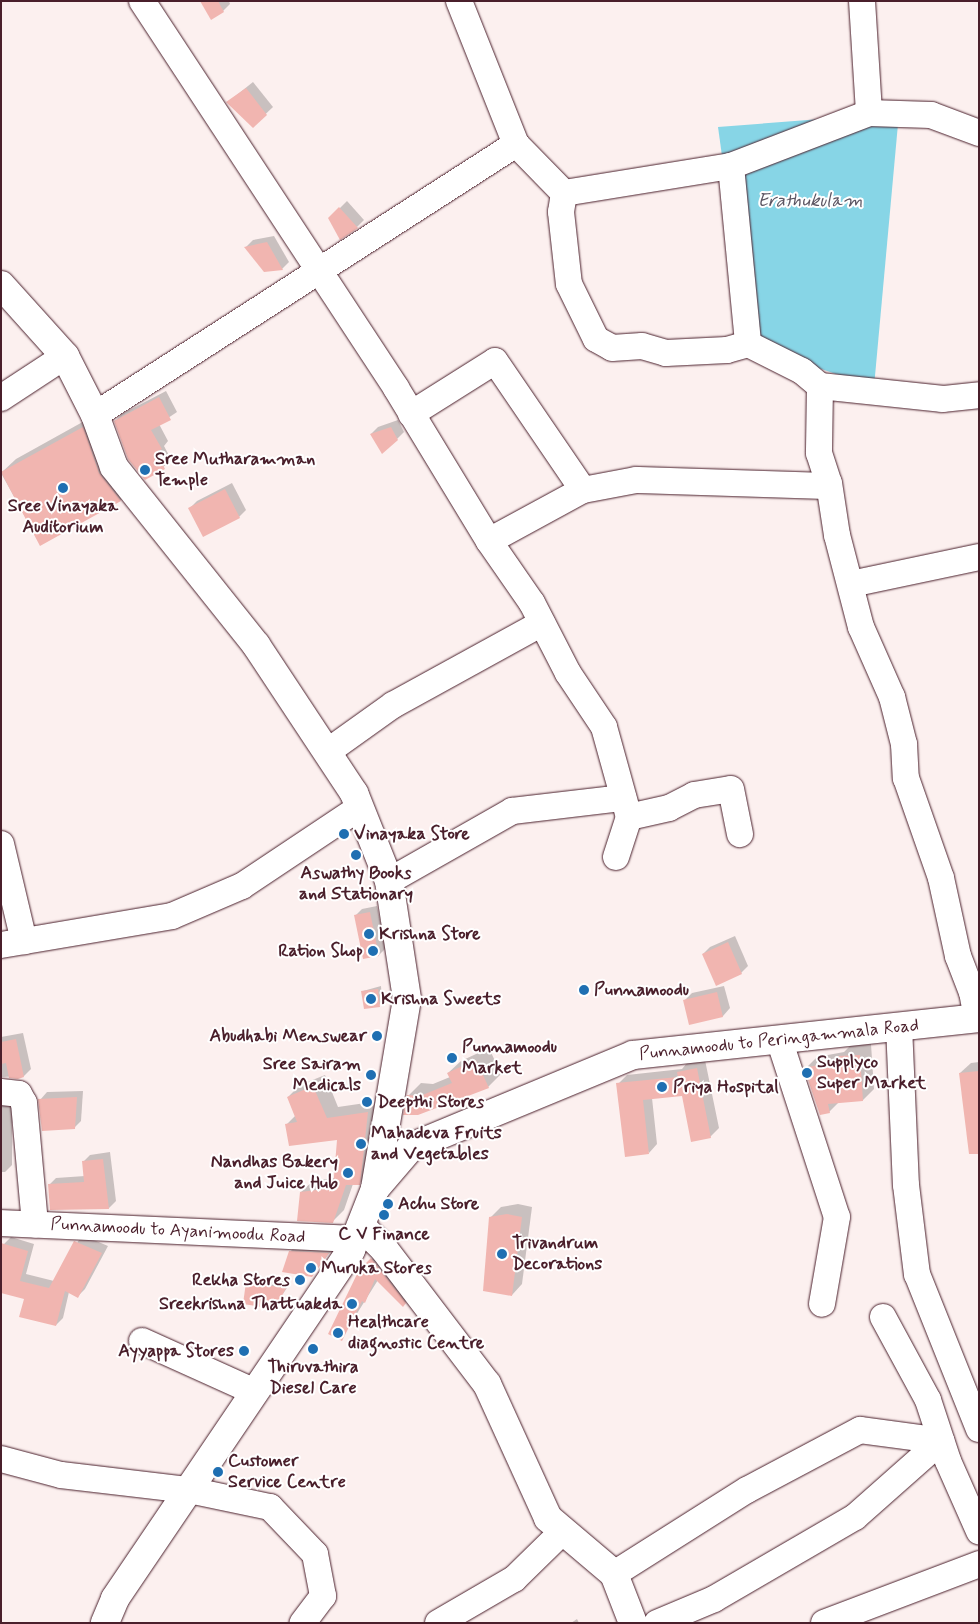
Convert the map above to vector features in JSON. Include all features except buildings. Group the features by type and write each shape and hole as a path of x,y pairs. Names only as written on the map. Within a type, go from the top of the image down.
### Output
{"main road":[{"path":"1,285 65,356 94,414 114,467 256,646 354,793 389,881 407,999 375,1189 351,1250 115,1599 105,1623"},
{"name":"Punnamoodu to Peringammala Road","path":"375,1189 411,1147 633,1055 978,1018"},
{"path":"358,1233 384,1249 487,1384 548,1518 614,1574 633,1623"}],"street":[{"path":"142,1 319,269 489,541 532,603 568,672 604,727 626,807 616,857"},
{"path":"459,1 516,144 564,193"},
{"path":"862,1 869,113"},
{"path":"564,193 731,166 869,113 931,115 979,133"},
{"path":"94,414 516,144"},
{"path":"731,166 748,344"},
{"path":"564,193 561,212 569,284 596,339 612,348 642,346 666,354 727,350 748,344 802,371 820,386 943,399 979,395"},
{"path":"1,398 65,356"},
{"path":"411,414 495,361 583,490"},
{"path":"820,386 819,453 829,486 837,535 861,627 892,697 904,744 906,778 940,878 958,956 972,992 978,1018"},
{"path":"489,541 583,490 666,479 829,486"},
{"path":"851,584 979,557"},
{"path":"327,752 393,705 542,623"},
{"path":"389,881 512,811 626,807 669,808 694,796 731,789 740,834"},
{"path":"1,844 13,943 172,916 242,886 360,808"},
{"path":"899,1026 906,1185 917,1274 979,1429"},
{"path":"779,1039 837,1217 822,1304"},
{"path":"1,1092 19,1094 24,1103 35,1225"},
{"name":"Punnamoodu to Ayanimoodu Road","path":"1,1223 358,1233"},
{"path":"884,1316 928,1400 967,1510 979,1531"},
{"path":"142,1341 255,1392"},
{"path":"614,1574 746,1490 860,1430 941,1441"},
{"path":"657,1623 714,1598 855,1517 941,1441"},
{"path":"1,1459 61,1475 189,1490 270,1506 315,1554 323,1596 303,1623"},
{"path":"438,1623 514,1579 563,1531"},
{"path":"824,1623 979,1564"}],"water":[{"name":"Erathukulam","path":"899,113 874,387 748,344 718,127"}],"place":[{"name":"Sree Mutharamman Temple","path":"145,470"},
{"name":"Sree Vinayaka Auditorium","path":"63,488"},
{"name":"Vinayaka Store","path":"344,834"},
{"name":"Aswathy Books and Stationary","path":"356,855"},
{"name":"Krishna Store","path":"369,934"},
{"name":"Ration Shop","path":"373,951"},
{"name":"Punnamoodu","path":"584,990"},
{"name":"Krishna Sweets","path":"371,999"},
{"name":"Abudhabi Menswear","path":"377,1036"},
{"name":"Punnamoodu Market","path":"452,1058"},
{"name":"Supplyco Super Market","path":"807,1073"},
{"name":"Sree Sairam Medicals","path":"371,1075"},
{"name":"Priya Hospital","path":"662,1087"},
{"name":"Deepthi Stores","path":"367,1102"},
{"name":"Mahadeva Fruits and Vegetables","path":"361,1144"},
{"name":"Nandhas Bakery and Juice Hub","path":"348,1173"},
{"name":"Achu Store","path":"388,1204"},
{"name":"C V Finance","path":"384,1215"},
{"name":"Trivandrum Decorations","path":"502,1254"},
{"name":"Muruka Stores","path":"311,1268"},
{"name":"Rekha Stores","path":"300,1280"},
{"name":"Sreekrishna Thattuakda","path":"352,1304"},
{"name":"Healthcare diagnostic Centre","path":"338,1333"},
{"name":"Thiruvathira Diesel Care","path":"313,1349"},
{"name":"Ayyappa Stores","path":"244,1351"},
{"name":"Customer Service Centre","path":"218,1472"}]}
